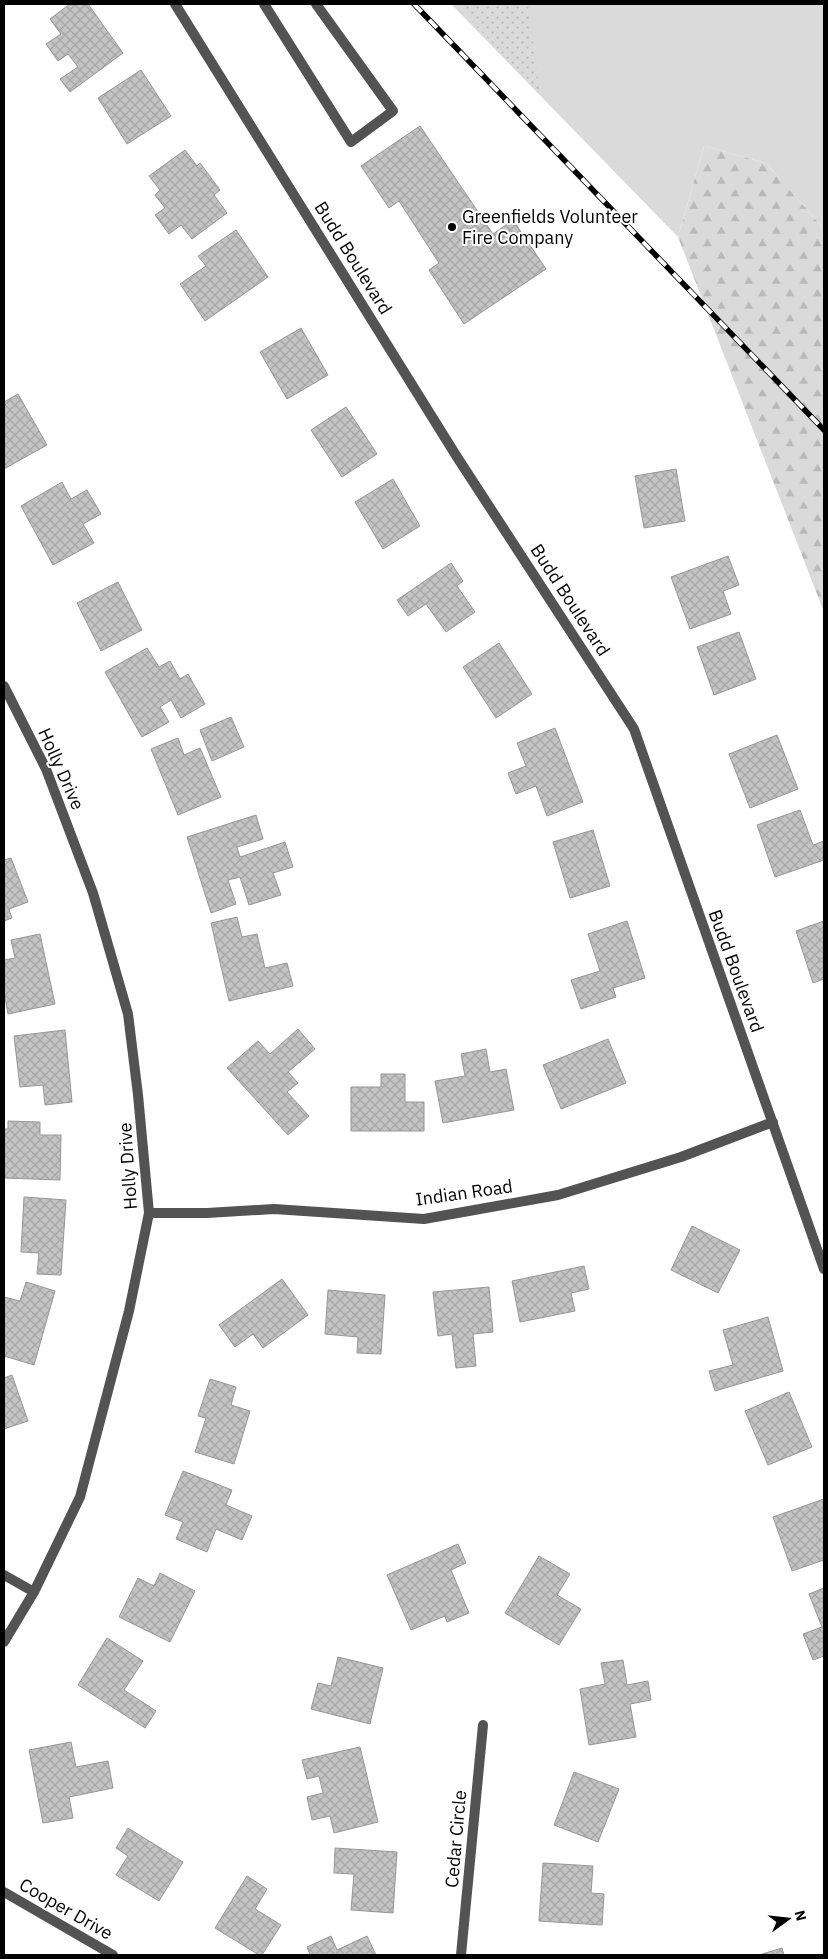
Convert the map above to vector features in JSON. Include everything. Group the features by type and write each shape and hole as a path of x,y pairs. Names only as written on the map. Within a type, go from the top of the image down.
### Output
{"street":[{"name":"Budd Boulevard","path":"175,4 457,457 634,729 824,1269"},
{"path":"264,4 351,142 392,111 316,4"},
{"name":"Holly Drive","path":"4,686 46,769 86,875 128,1014 149,1213 128,1311 80,1497 34,1592 4,1642"},
{"name":"Indian Road","path":"149,1213 207,1213 274,1209 424,1219 558,1195 681,1157 773,1122"},
{"path":"4,1576 34,1592"},
{"name":"Cedar Circle","path":"462,1955 483,1725"},
{"name":"Cooper Drive","path":"4,1892 113,1955"}],"green space":[{"path":"451,4 824,4 824,229 766,163 704,146 678,237"},
{"path":"456,4 528,4 540,95"},
{"path":"704,146 766,163 824,229 824,612 678,237"}],"building":[{"path":"70,4 88,4 123,53 70,92 60,79 78,67 68,54 58,61 46,44 61,34 50,19"},
{"path":"141,70 171,116 127,144 98,98"},
{"name":"Greenfields Volunteer Fire Company","path":"420,126 493,234 513,220 546,269 464,324 429,270 439,263 399,201 389,208 361,166"},
{"path":"185,150 197,166 200,163 220,190 214,195 227,213 192,239 181,225 169,234 155,215 165,208 155,195 160,190 149,176"},
{"path":"236,230 268,277 205,321 180,284 206,266 198,256"},
{"path":"301,328 328,375 287,399 260,352"},
{"path":"18,394 47,445 4,469 4,402"},
{"path":"346,407 377,454 342,477 311,430"},
{"path":"676,469 685,521 644,528 635,476"},
{"path":"393,479 420,526 383,549 355,502"},
{"path":"62,482 71,499 87,490 101,514 83,524 94,543 53,565 21,506"},
{"path":"728,556 739,585 723,591 731,614 690,629 671,577"},
{"path":"451,563 463,581 457,586 475,612 446,632 426,604 408,616 397,600"},
{"path":"118,582 142,630 101,651 77,603"},
{"path":"739,632 756,679 714,695 697,647"},
{"path":"499,643 532,694 496,718 463,667"},
{"path":"147,648 159,667 170,661 180,679 188,674 205,704 181,718 171,700 160,707 169,722 142,737 105,672"},
{"path":"231,717 244,747 212,761 200,730"},
{"path":"555,728 583,802 547,816 536,786 516,794 508,773 526,766 517,743"},
{"path":"777,735 798,789 750,808 729,754"},
{"path":"178,738 184,755 200,748 221,797 178,815 151,749"},
{"path":"800,810 813,845 824,841 824,860 775,877 757,825"},
{"path":"256,815 263,839 237,847 240,857 285,842 293,867 273,873 281,895 249,905 240,877 228,880 236,904 211,913 187,837"},
{"path":"593,830 610,886 570,898 553,842"},
{"path":"11,858 28,902 9,909 12,918 4,921 4,860"},
{"path":"237,917 242,937 257,934 265,968 287,963 293,986 229,1001 211,923"},
{"path":"627,921 645,978 613,988 616,997 581,1009 571,980 600,971 588,934"},
{"path":"824,921 824,979 813,983 796,931"},
{"path":"40,934 55,1004 8,1014 4,993 4,960 15,958 11,940"},
{"path":"298,1029 315,1049 288,1072 298,1083 287,1092 309,1116 288,1135 227,1068 258,1041 270,1054"},
{"path":"65,1030 72,1102 45,1105 43,1085 20,1087 14,1036"},
{"path":"608,1039 626,1083 561,1109 543,1065"},
{"path":"486,1049 490,1072 506,1069 514,1110 443,1123 435,1081 465,1076 461,1054"},
{"path":"381,1074 405,1074 405,1102 424,1102 424,1131 351,1131 351,1087 381,1087"},
{"path":"8,1121 40,1122 40,1135 61,1135 60,1180 4,1178 4,1129 8,1129"},
{"path":"24,1197 66,1200 61,1275 37,1274 39,1253 21,1252"},
{"path":"692,1226 740,1250 718,1293 671,1270"},
{"path":"584,1266 589,1289 571,1293 575,1311 520,1322 512,1281"},
{"path":"282,1279 308,1315 263,1348 253,1334 235,1347 219,1325"},
{"path":"26,1282 55,1291 34,1365 4,1356 4,1297 20,1301"},
{"path":"489,1287 493,1332 473,1334 476,1366 456,1368 452,1334 438,1336 433,1292"},
{"path":"328,1290 385,1295 381,1354 357,1353 358,1337 325,1334"},
{"path":"768,1317 783,1371 715,1391 709,1371 733,1365 723,1330"},
{"path":"12,1375 28,1421 4,1429 4,1378"},
{"path":"210,1379 236,1387 231,1405 250,1411 234,1464 195,1452 206,1418 198,1416"},
{"path":"789,1392 812,1447 768,1465 745,1411"},
{"path":"183,1471 232,1490 226,1505 252,1516 242,1540 216,1529 207,1552 176,1539 183,1522 165,1515"},
{"path":"824,1499 824,1560 792,1571 773,1517"},
{"path":"458,1544 466,1563 451,1570 469,1613 447,1622 445,1616 411,1630 387,1575"},
{"path":"539,1556 570,1574 557,1595 581,1609 559,1645 505,1613"},
{"path":"160,1573 195,1591 170,1642 119,1617 138,1578 154,1586"},
{"path":"824,1588 824,1656 813,1660 803,1634 822,1627 809,1594"},
{"path":"107,1638 143,1661 124,1690 156,1711 145,1728 78,1685"},
{"path":"338,1657 383,1668 370,1724 311,1709 318,1683 331,1686"},
{"path":"623,1660 627,1685 648,1681 651,1700 630,1704 636,1737 589,1745 580,1689 605,1684 601,1663"},
{"path":"71,1742 76,1767 108,1761 113,1788 69,1797 73,1818 43,1823 29,1750"},
{"path":"360,1747 378,1822 334,1833 330,1816 312,1820 307,1797 323,1793 319,1776 307,1779 302,1760"},
{"path":"574,1772 619,1789 598,1842 554,1825"},
{"path":"128,1828 183,1862 159,1901 116,1875 128,1856 116,1848"},
{"path":"335,1848 397,1852 393,1913 351,1910 354,1874 334,1873"},
{"path":"543,1863 593,1866 591,1893 604,1894 602,1925 539,1921"},
{"path":"247,1876 267,1889 255,1909 281,1925 262,1955 215,1928"},
{"path":"331,1936 337,1950 367,1936 376,1955 310,1955 307,1947"},
{"path":"782,1948 784,1955 759,1955"}],"railway":[{"path":"414,4 824,430"}],"place":[{"name":"Greenfields Volunteer Fire Company","path":"452,227"}]}
